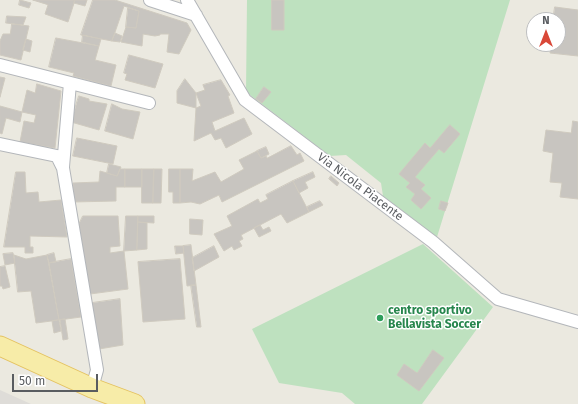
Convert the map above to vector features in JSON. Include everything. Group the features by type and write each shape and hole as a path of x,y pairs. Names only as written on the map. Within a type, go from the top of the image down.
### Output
{"main road":[{"path":"0,346 92,388 135,404"}],"street":[{"path":"150,0 196,15"},
{"name":"Via Nicola Piacente","path":"186,0 244,100 433,242 498,299 578,322"},
{"path":"0,65 149,102"},
{"path":"70,83 63,168 98,370 92,388"},
{"path":"0,144 57,156 63,168"}],"shaded area":[{"path":"0,390 31,404 0,404"}],"green space":[{"path":"247,0 510,0 437,237 383,196 381,183 346,155 330,156 246,92"},
{"name":"centro sportivo Bellavista Soccer","path":"423,244 493,307 422,404 355,404 342,393 279,383 252,329"}],"building":[{"path":"20,0 31,3 29,8 19,5"},
{"path":"33,0 75,0 68,22 45,14 48,5"},
{"path":"75,0 87,0 85,6 74,3"},
{"path":"93,0 115,0 187,23 191,30 179,54 167,52 169,34 160,34 155,36 143,34 142,46 121,42 126,27 136,28 139,11 124,6 112,41 81,35"},
{"path":"272,0 284,0 284,30 272,30"},
{"path":"555,7 578,10 578,56 550,53 566,52 566,12 554,12"},
{"path":"128,8 139,11 136,28 126,27"},
{"path":"7,16 26,17 23,25 6,23"},
{"path":"12,24 29,26 21,60 0,55 0,41 3,34 10,34"},
{"path":"115,33 122,36 120,42 112,41"},
{"path":"83,35 101,39 99,46 82,42"},
{"path":"56,38 99,46 95,60 116,65 111,86 73,76 74,73 49,67"},
{"path":"26,39 32,41 30,52 23,50"},
{"path":"129,55 163,64 155,88 125,80 127,74 124,73"},
{"path":"0,77 5,78 0,97"},
{"path":"185,79 196,93 196,108 177,103 177,91"},
{"path":"221,80 230,95 228,96 234,113 212,122 215,131 244,118 252,134 226,148 221,138 215,140 211,133 194,141 196,108 201,106 196,93 205,90 203,85"},
{"path":"37,84 61,91 55,148 20,142 24,121 34,123 36,115 22,112 27,90 35,93"},
{"path":"264,87 271,92 262,103 256,99"},
{"path":"79,96 89,99 89,101 107,104 99,130 71,122"},
{"path":"112,104 122,109 140,112 133,139 105,131"},
{"path":"0,106 22,112 20,122 6,118 2,134 0,133"},
{"path":"573,121 578,122 578,199 560,197 562,183 550,182 553,153 543,151 546,130 571,133"},
{"path":"450,125 460,134 444,153 439,149 415,177 425,185 421,189 431,198 421,209 411,200 415,194 406,187 410,183 399,174 425,143 430,148"},
{"path":"77,138 117,146 113,164 73,156"},
{"path":"291,146 297,155 300,153 304,161 222,202 219,195 200,204 191,202 180,203 180,169 193,169 192,181 215,172 221,182 244,169 239,160 257,151 261,158 266,156 267,158"},
{"path":"266,147 269,154 261,158 257,151"},
{"path":"109,164 121,167 117,176 107,173"},
{"path":"120,169 125,169 125,187 116,187 116,201 73,202 73,183 99,182 100,171 117,176"},
{"path":"125,169 142,169 142,187 125,187"},
{"path":"142,169 154,169 153,203 142,203"},
{"path":"154,169 162,169 161,203 153,203"},
{"path":"169,169 180,169 180,203 173,203 173,192 169,192"},
{"path":"16,172 25,172 26,193 38,192 39,202 61,200 67,237 30,236 30,247 33,247 33,253 25,253 25,247 4,247"},
{"path":"313,172 315,177 305,182 308,188 299,193 293,181"},
{"path":"331,176 339,183 337,186 329,179"},
{"path":"293,181 309,212 287,223 281,214 241,235 243,239 239,241 242,246 234,250 232,246 224,251 214,234 232,226 227,216 258,199 260,203 268,199 266,195"},
{"path":"320,201 323,205 309,212 307,207"},
{"path":"441,201 448,203 445,211 439,209"},
{"path":"83,216 118,216 120,246 110,247 110,253 124,251 128,289 90,294 79,224"},
{"path":"126,216 138,216 137,250 124,251"},
{"path":"138,216 154,216 154,223 138,222"},
{"path":"190,219 203,220 202,235 190,234"},
{"path":"138,222 147,223 147,249 137,250"},
{"path":"260,225 263,230 269,227 271,231 259,237 254,228"},
{"path":"191,245 196,285 187,286 183,246"},
{"path":"175,246 183,246 184,253 176,254"},
{"path":"214,246 219,257 194,271 192,258"},
{"path":"13,253 15,263 5,265 3,254"},
{"path":"54,253 56,262 49,263 47,255"},
{"path":"14,255 26,259 47,255 59,320 36,323 31,291 18,292"},
{"path":"71,259 81,317 59,320 49,263"},
{"path":"180,259 185,319 143,322 138,262"},
{"path":"5,266 10,287 3,289 2,286 0,286 0,267"},
{"path":"191,285 196,285 201,327 197,327"},
{"path":"120,299 123,345 99,349 92,303"},
{"path":"65,319 68,339 63,340 60,320"},
{"path":"59,320 61,331 54,333 52,321"},
{"path":"433,350 444,358 419,391 397,375 404,364 417,373"}],"place":[{"name":"centro sportivo Bellavista Soccer","path":"380,318"}]}
